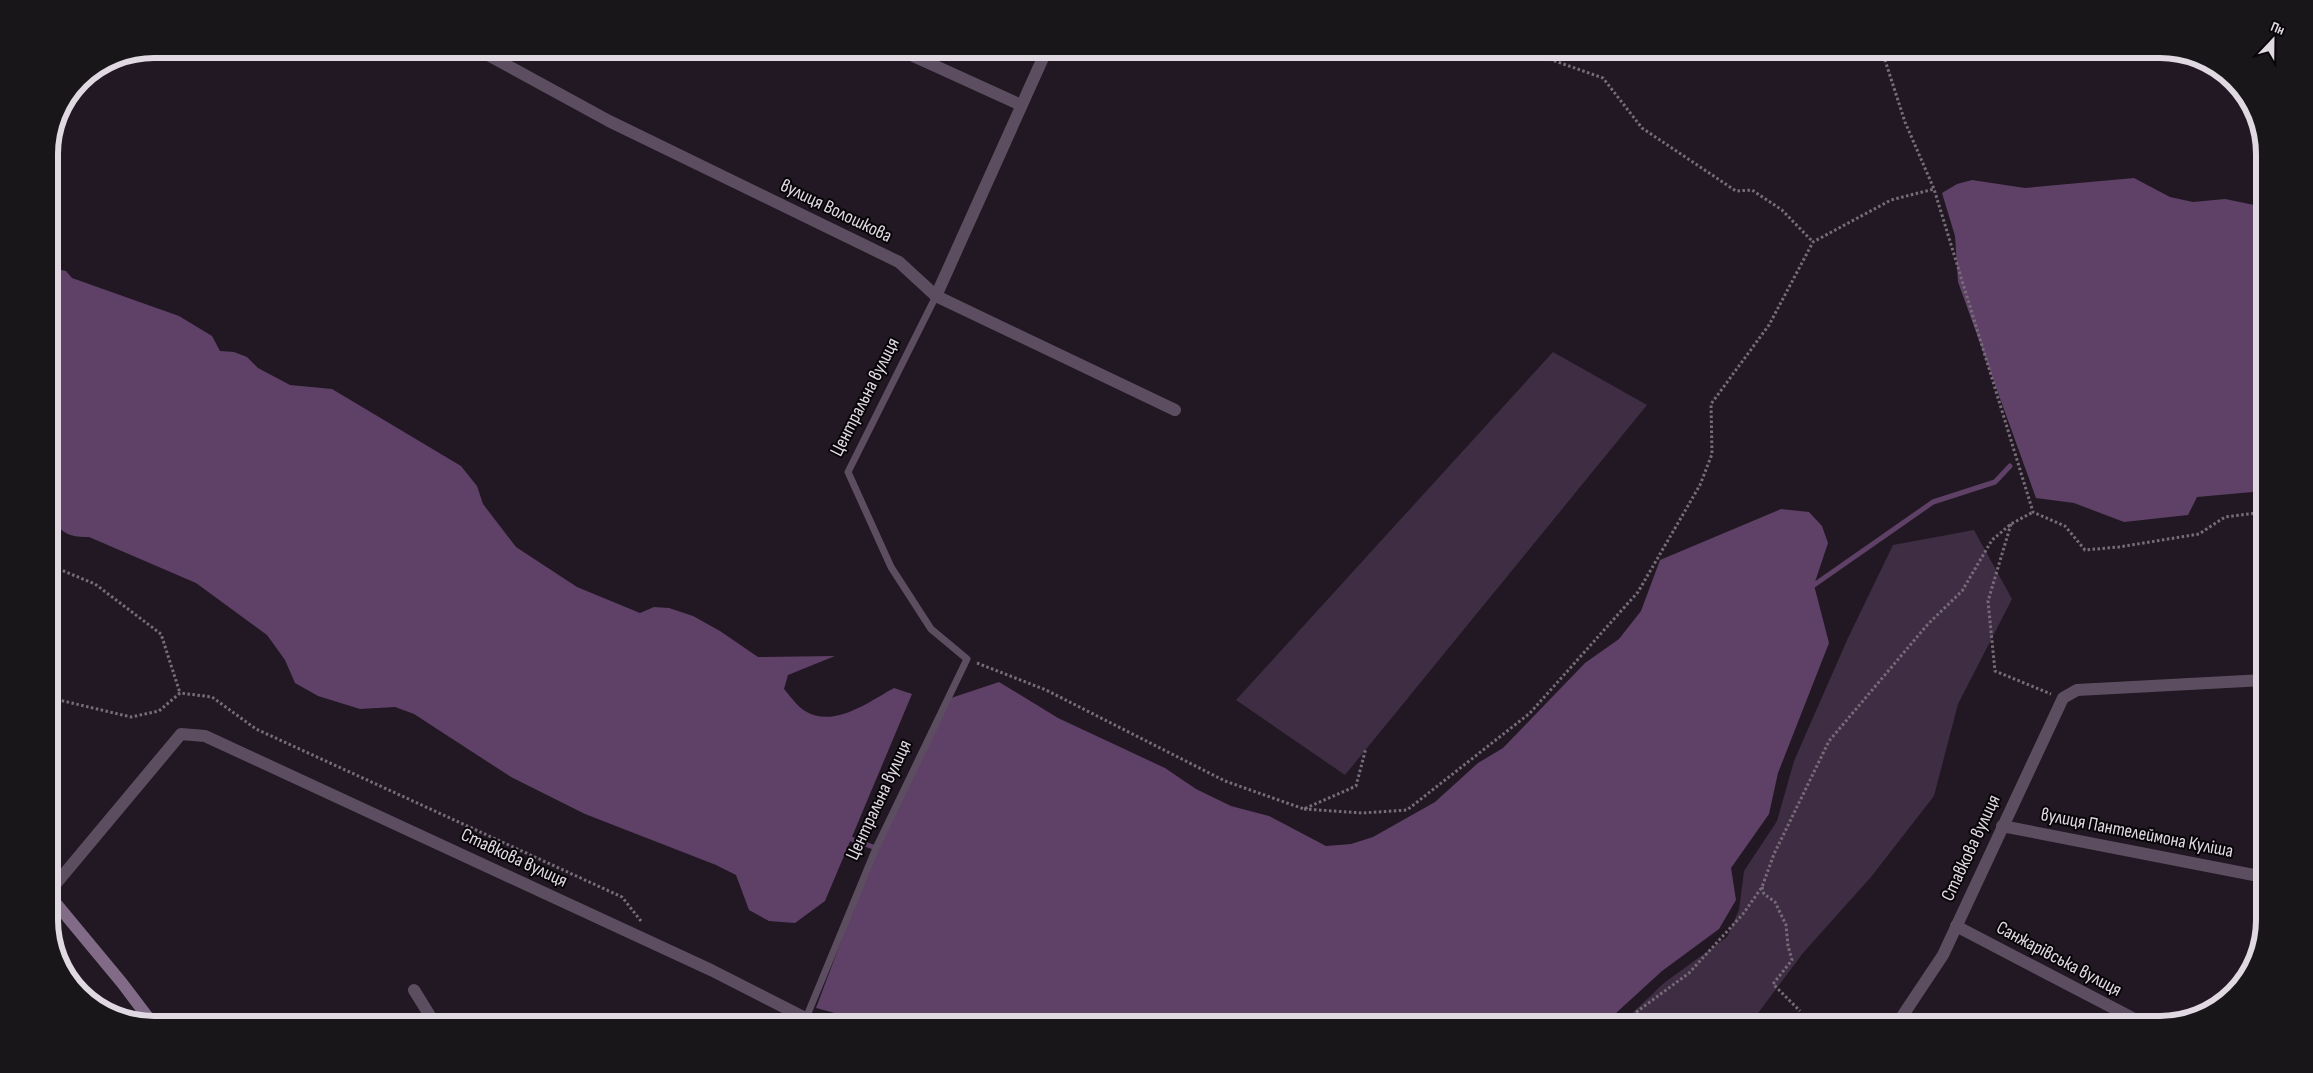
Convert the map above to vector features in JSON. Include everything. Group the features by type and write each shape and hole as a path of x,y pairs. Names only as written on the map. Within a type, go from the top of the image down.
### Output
{"street":[{"name":"вулиця Волошкова","path":"496,58 609,121 899,262 936,296 1174,410"},
{"path":"918,58 1021,105"},
{"name":"Центральна вулиця","path":"936,296 1043,58"},
{"path":"2063,698 2077,690 2256,680"},
{"name":"Ставкова вулиця","path":"1903,1016 1943,955 2063,698"},
{"name":"Ставкова вулиця","path":"58,882 181,734 205,736 711,970 801,1016"},
{"name":"вулиця Пантелеймона Куліша","path":"2002,826 2256,875"},
{"path":"58,904 146,1015"},
{"name":"Санжарівська вулиця","path":"1956,926 2129,1016"},
{"path":"414,990 430,1016"}],"lane":[{"name":"Центральна вулиця","path":"813,1016 876,848 968,659 931,629 891,567 848,472 936,296"}],"path":[{"path":"1546,58 1603,78 1642,128 1736,192 1752,190 1782,210 1813,242"},
{"path":"1884,58 1905,122 1934,189 2033,512 2065,526 2085,550 2120,547 2199,534 2225,517 2255,513"},
{"path":"968,659 1046,690 1225,781 1304,810 1362,813 1407,810 1530,713 1638,592 1700,486 1712,454 1711,404 1769,325 1813,242 1891,200 1934,189"},
{"path":"1633,1016 1689,973 1743,914 1762,887 1774,854 1829,740 1928,624 1962,591 1992,540 2011,524 2033,512"},
{"path":"2011,524 1988,601 1995,671 2063,698"},
{"path":"58,568 95,584 161,634 180,694"},
{"path":"58,701 130,717 159,711 180,694 212,697 256,728 622,897 645,926"},
{"path":"1304,810 1356,786 1366,748"},
{"path":"1762,887 1764,894 1775,902 1786,925 1788,946 1792,960 1773,984 1807,1016"}],"shaded area":[{"path":"2134,178 2170,197 2193,202 2225,199 2255,205 2255,492 2197,497 2188,515 2124,522 2074,503 2036,498 1958,282 1955,236 1942,193 1957,184 1972,180 2025,188"},
{"path":"58,269 66,271 72,278 179,316 212,336 220,351 234,352 247,357 258,368 290,385 332,389 461,466 477,486 483,504 516,547 577,587 640,613 654,607 669,608 693,616 720,631 758,657 835,656 788,675 784,689 796,704 805,711 816,716 828,717 840,715 863,706 894,688 912,694 825,901 795,923 769,921 749,910 736,875 716,865 585,814 511,777 414,714 395,707 360,709 318,696 295,683 285,660 267,635 196,583 89,537 80,537 64,532 58,527"},
{"path":"1553,352 1647,405 1345,775 1236,700"},
{"path":"1781,509 1809,512 1822,526 1828,543 1814,585 1829,643 1778,773 1769,814 1731,868 1736,900 1719,929 1662,971 1613,1016 846,1016 816,1008 876,848 948,699 999,682 1058,718 1165,768 1196,789 1231,806 1269,816 1326,846 1351,844 1373,837 1435,802 1478,763 1503,748 1585,663 1619,639 1641,611 1660,560"},
{"path":"1974,530 2012,599 1958,704 1934,796 1871,877 1803,953 1756,1016 1629,1016 1664,983 1727,937 1739,910 1744,871 1777,821 1794,761 1848,638 1893,545"}],"waterway":[{"path":"1814,585 1933,502 1995,482 2010,466"},
{"path":"851,839 876,848"}]}
